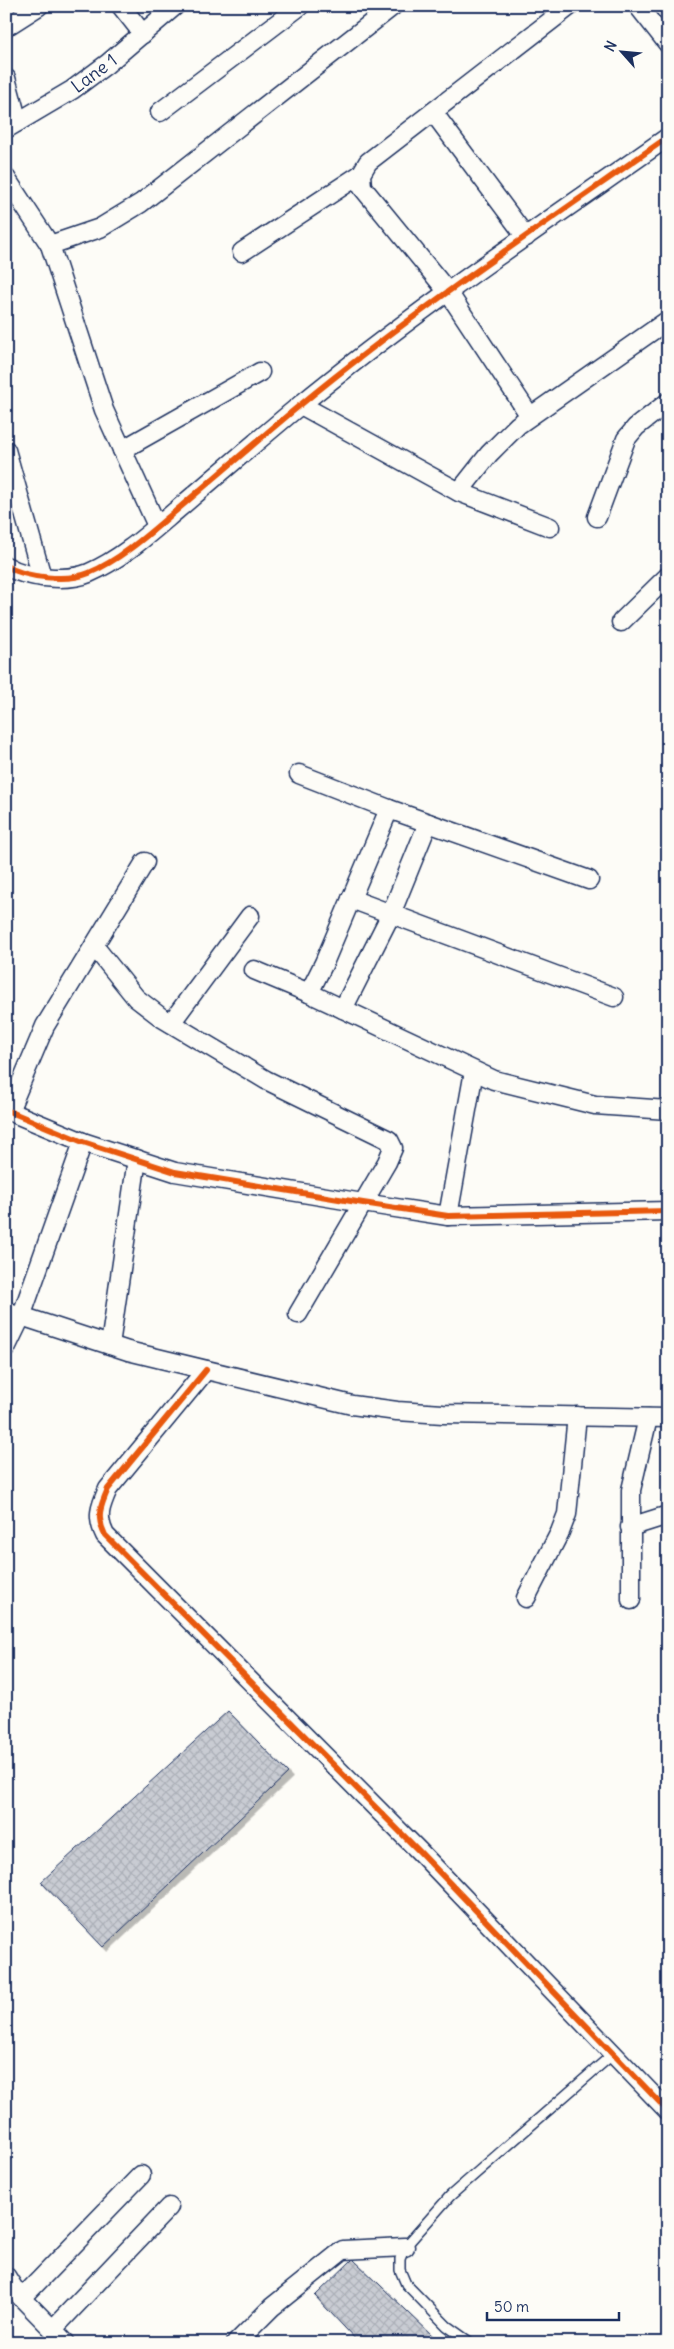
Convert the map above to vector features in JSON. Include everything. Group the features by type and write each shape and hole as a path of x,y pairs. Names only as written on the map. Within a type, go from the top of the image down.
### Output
{"street":[{"path":"6,27 39,6"},
{"path":"121,6 143,34"},
{"name":"Lane 1","path":"12,125 72,90 175,6"},
{"path":"160,112 300,6"},
{"path":"50,245 100,228 141,203 393,6"},
{"path":"242,252 360,174 368,162 570,6"},
{"path":"638,6 668,44"},
{"path":"6,78 12,125"},
{"path":"433,112 526,237"},
{"path":"6,566 42,577 67,578 88,574 107,564 157,526 301,405 448,292 668,137"},
{"path":"360,174 362,187 448,292 530,416"},
{"path":"6,178 50,245 104,410 157,526"},
{"path":"459,492 489,454 530,416 668,320"},
{"path":"122,450 260,372"},
{"path":"597,517 626,439 636,427 668,402"},
{"path":"301,405 459,492 550,527"},
{"path":"6,450 42,577"},
{"path":"621,622 668,576"},
{"path":"299,774 389,809 589,880"},
{"path":"309,993 389,809"},
{"path":"344,1009 391,914 428,823"},
{"path":"145,862 45,1026 8,1111 83,1142 175,1172 363,1203 448,1216 668,1212"},
{"path":"350,899 614,997"},
{"path":"171,1023 250,916"},
{"path":"94,946 136,998 171,1023 266,1080 389,1140 393,1148 387,1162 298,1314"},
{"path":"254,970 344,1009 474,1071 518,1086 594,1105 668,1110"},
{"path":"448,1216 474,1071"},
{"path":"6,1348 14,1314 83,1142"},
{"path":"110,1345 137,1160"},
{"path":"14,1314 110,1345 352,1406 397,1412 668,1418"},
{"path":"206,1370 108,1489 99,1509 99,1523 105,1535 419,1851 668,2111"},
{"path":"526,1598 560,1532 567,1514 577,1416"},
{"path":"631,1600 631,1490 648,1418"},
{"path":"630,1527 668,1515"},
{"path":"22,2298 140,2175"},
{"path":"53,2329 169,2207"},
{"path":"236,2343 272,2307 343,2250 406,2247"},
{"path":"6,2276 22,2298 66,2343"}],"lane":[{"path":"471,2343 447,2326 406,2284 400,2270 400,2259 406,2247 450,2196 614,2054"}],"green space":[{"path":"645,6 668,6 668,35"}],"building":[{"path":"228,1711 288,1773 103,1947 41,1882"},
{"path":"353,2259 434,2337 429,2343 359,2343 315,2296"}],"cycle path":[{"path":"6,566 36,576 59,578 80,576 113,560 147,535 299,406 389,335 668,137"},
{"path":"6,1110 83,1142 175,1172 448,1216 668,1211"},
{"path":"206,1370 108,1489 100,1512 102,1529 105,1535 419,1851 668,2111"}]}
